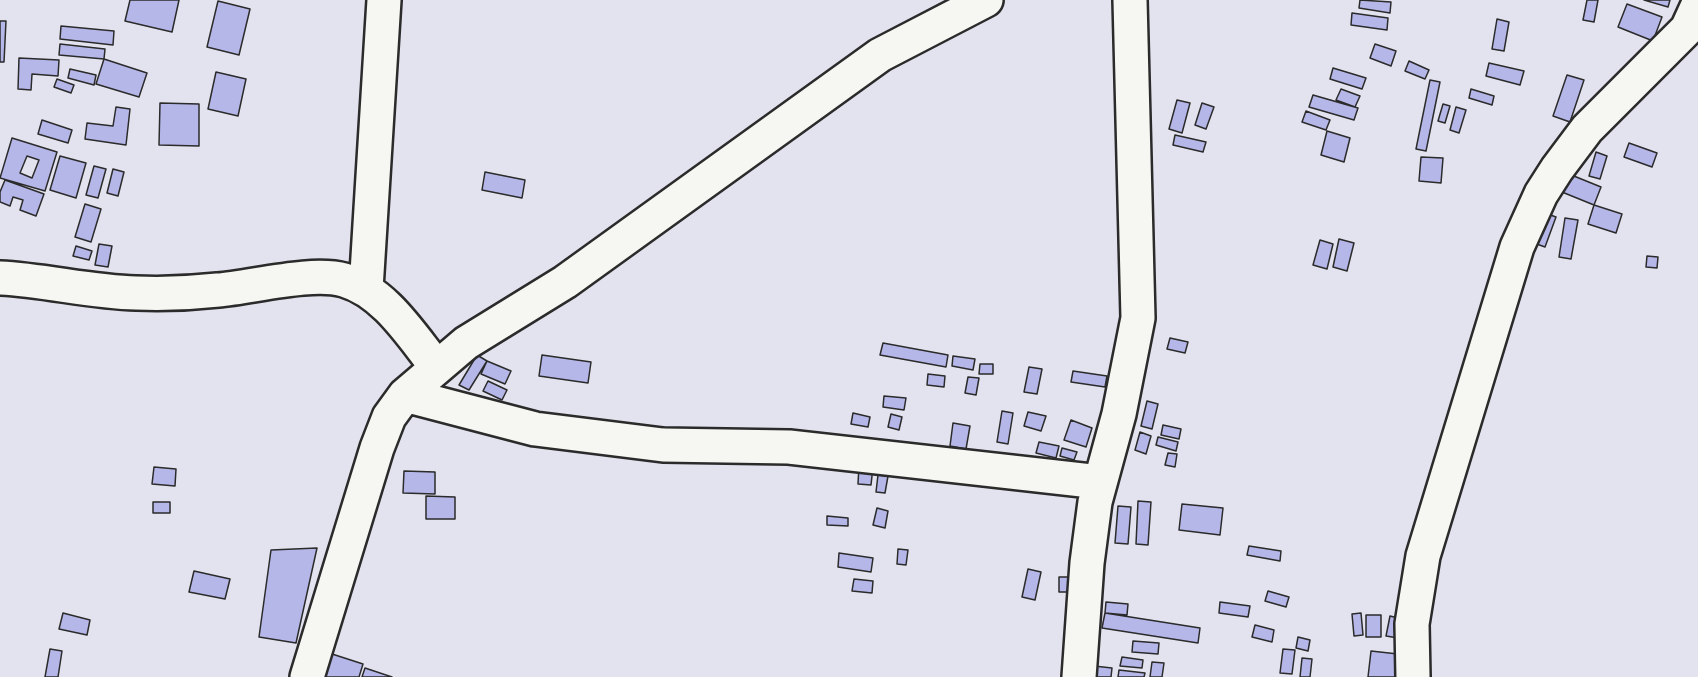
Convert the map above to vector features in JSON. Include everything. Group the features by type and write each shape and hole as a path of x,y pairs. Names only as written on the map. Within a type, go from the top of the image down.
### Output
{"street":[{"path":"366,290 384,0"},
{"path":"307,677 377,448 389,417 405,395 436,366 466,343 565,282 880,55 986,0"},
{"path":"1079,677 1087,563 1095,502 1119,414 1138,318 1130,0"},
{"path":"1413,677 1412,624 1422,556 1517,247 1541,194 1569,153 1587,129 1687,29 1698,5"},
{"path":"0,278 134,293 217,291 319,278 344,280 366,290 390,309 436,366"},
{"path":"405,395 535,429 663,445 789,447 1100,482"}],"building":[{"path":"130,0 179,0 172,32 125,21"},
{"path":"1360,0 1391,2 1390,13 1359,8"},
{"path":"1587,0 1598,0 1594,22 1583,20"},
{"path":"1644,0 1670,0 1668,7"},
{"path":"218,1 250,9 239,55 207,47"},
{"path":"1627,4 1662,17 1653,41 1618,27"},
{"path":"1352,13 1388,18 1387,30 1351,25"},
{"path":"1497,19 1509,22 1504,51 1492,49"},
{"path":"0,21 6,21 4,62 0,62"},
{"path":"61,26 114,31 113,45 60,39"},
{"path":"60,44 105,49 104,59 59,55"},
{"path":"1375,44 1396,51 1391,66 1370,58"},
{"path":"19,58 59,60 58,76 32,74 31,90 18,89"},
{"path":"104,59 147,73 139,97 96,84"},
{"path":"1409,61 1429,70 1425,79 1405,71"},
{"path":"1489,63 1524,71 1520,85 1486,76"},
{"path":"1333,68 1366,78 1362,89 1330,79"},
{"path":"70,69 96,75 94,85 68,78"},
{"path":"216,72 246,79 238,116 208,109"},
{"path":"1567,75 1584,80 1570,122 1553,116"},
{"path":"57,79 74,85 71,93 54,87"},
{"path":"1430,80 1440,82 1426,151 1416,149"},
{"path":"1341,89 1360,96 1355,107 1336,100"},
{"path":"1471,89 1494,96 1492,105 1469,98"},
{"path":"1313,95 1358,108 1354,120 1309,107"},
{"path":"1177,100 1190,103 1182,133 1169,129"},
{"path":"160,103 199,104 199,146 159,145"},
{"path":"1202,103 1214,107 1206,129 1195,125"},
{"path":"1443,104 1450,106 1445,123 1438,121"},
{"path":"116,107 130,109 126,145 85,139 87,123 113,126"},
{"path":"1456,107 1466,110 1459,133 1450,130"},
{"path":"1306,111 1330,120 1326,130 1302,122"},
{"path":"42,120 72,130 68,143 38,134"},
{"path":"1327,131 1350,138 1344,162 1321,155"},
{"path":"1175,135 1206,142 1203,152 1173,145"},
{"path":"12,138 57,152 45,191 0,178","holes":["27,156 39,160 32,178 20,173"]},
{"path":"1629,143 1657,153 1652,167 1624,157"},
{"path":"1596,152 1607,156 1600,179 1589,176"},
{"path":"60,156 86,163 76,198 50,190"},
{"path":"1421,157 1443,158 1441,183 1419,181"},
{"path":"94,166 106,169 98,198 86,195"},
{"path":"113,169 124,172 118,196 107,193"},
{"path":"485,172 525,180 522,198 482,190"},
{"path":"1564,172 1601,187 1594,205 1557,190"},
{"path":"5,180 44,194 36,216 20,210 23,200 13,197 10,206 0,202 0,192"},
{"path":"85,204 101,209 91,242 75,237"},
{"path":"1594,205 1622,214 1616,233 1588,224"},
{"path":"1545,213 1556,217 1545,247 1534,243"},
{"path":"1565,218 1578,220 1571,259 1559,257"},
{"path":"1339,239 1354,243 1347,271 1333,267"},
{"path":"1320,240 1333,244 1327,269 1313,265"},
{"path":"99,244 112,246 108,267 95,265"},
{"path":"76,246 92,251 89,260 73,256"},
{"path":"1647,256 1658,257 1657,268 1646,267"},
{"path":"1170,338 1188,342 1185,353 1167,349"},
{"path":"883,343 948,355 946,367 880,355"},
{"path":"477,355 487,361 469,390 459,385"},
{"path":"542,355 591,362 588,383 539,376"},
{"path":"953,356 975,359 973,370 952,366"},
{"path":"487,361 511,371 505,384 481,374"},
{"path":"980,364 993,364 993,374 979,374"},
{"path":"1029,367 1042,369 1037,394 1024,392"},
{"path":"1073,371 1107,376 1105,387 1071,382"},
{"path":"928,374 945,376 944,387 927,385"},
{"path":"968,377 979,378 976,395 965,393"},
{"path":"488,381 507,390 502,400 483,391"},
{"path":"884,396 906,398 904,410 883,407"},
{"path":"1147,401 1158,404 1152,429 1141,426"},
{"path":"1002,411 1013,413 1008,444 997,442"},
{"path":"1028,412 1046,416 1041,431 1024,426"},
{"path":"853,413 870,417 868,427 851,424"},
{"path":"891,414 902,417 899,430 888,427"},
{"path":"1071,420 1092,428 1086,447 1064,440"},
{"path":"953,423 970,426 966,449 950,446"},
{"path":"1163,425 1181,429 1179,439 1161,435"},
{"path":"1140,432 1151,436 1146,454 1135,450"},
{"path":"1158,437 1178,442 1176,451 1156,445"},
{"path":"1039,442 1059,446 1056,458 1036,453"},
{"path":"1062,448 1077,452 1074,460 1060,456"},
{"path":"1168,453 1177,454 1175,467 1165,465"},
{"path":"859,465 873,467 871,485 858,484"},
{"path":"154,467 176,469 175,486 152,484"},
{"path":"404,471 435,472 435,494 403,493"},
{"path":"878,475 888,476 885,493 876,492"},
{"path":"426,496 455,497 455,519 426,519"},
{"path":"1138,501 1151,502 1148,545 1136,544"},
{"path":"153,502 170,502 170,513 153,513"},
{"path":"1182,504 1223,508 1220,535 1179,530"},
{"path":"1118,506 1131,507 1128,544 1115,543"},
{"path":"877,508 888,511 885,528 873,525"},
{"path":"827,516 848,518 848,526 827,525"},
{"path":"1249,546 1281,551 1280,561 1247,555"},
{"path":"317,548 296,643 259,637 271,550"},
{"path":"898,549 908,550 906,565 897,564"},
{"path":"839,553 873,558 871,572 838,567"},
{"path":"1028,569 1041,572 1035,600 1022,597"},
{"path":"194,571 230,579 225,599 189,592"},
{"path":"1059,577 1071,577 1072,592 1059,592"},
{"path":"854,579 873,581 872,593 852,591"},
{"path":"1268,591 1289,597 1286,607 1265,601"},
{"path":"1106,602 1128,604 1127,615 1105,613"},
{"path":"1220,602 1250,606 1248,617 1219,613"},
{"path":"63,613 90,620 87,635 59,629"},
{"path":"1105,613 1200,628 1198,643 1102,628"},
{"path":"1361,613 1363,635 1354,636 1352,614"},
{"path":"1366,615 1381,615 1381,637 1366,637"},
{"path":"1390,616 1402,619 1398,638 1386,636"},
{"path":"1255,625 1274,630 1272,642 1252,637"},
{"path":"1298,637 1310,640 1308,651 1296,648"},
{"path":"1133,641 1159,643 1158,654 1132,652"},
{"path":"50,649 62,651 58,677 45,677"},
{"path":"1283,649 1295,650 1292,674 1280,673"},
{"path":"1371,651 1398,654 1396,677 1368,677"},
{"path":"329,653 363,664 359,677 321,677"},
{"path":"1122,657 1143,660 1142,668 1120,666"},
{"path":"1302,658 1312,659 1310,677 1300,677"},
{"path":"1152,662 1164,663 1162,677 1150,677"},
{"path":"1094,666 1112,668 1111,677 1093,677"},
{"path":"365,668 392,677 362,677"},
{"path":"1119,670 1145,673 1144,677 1118,677"}]}
